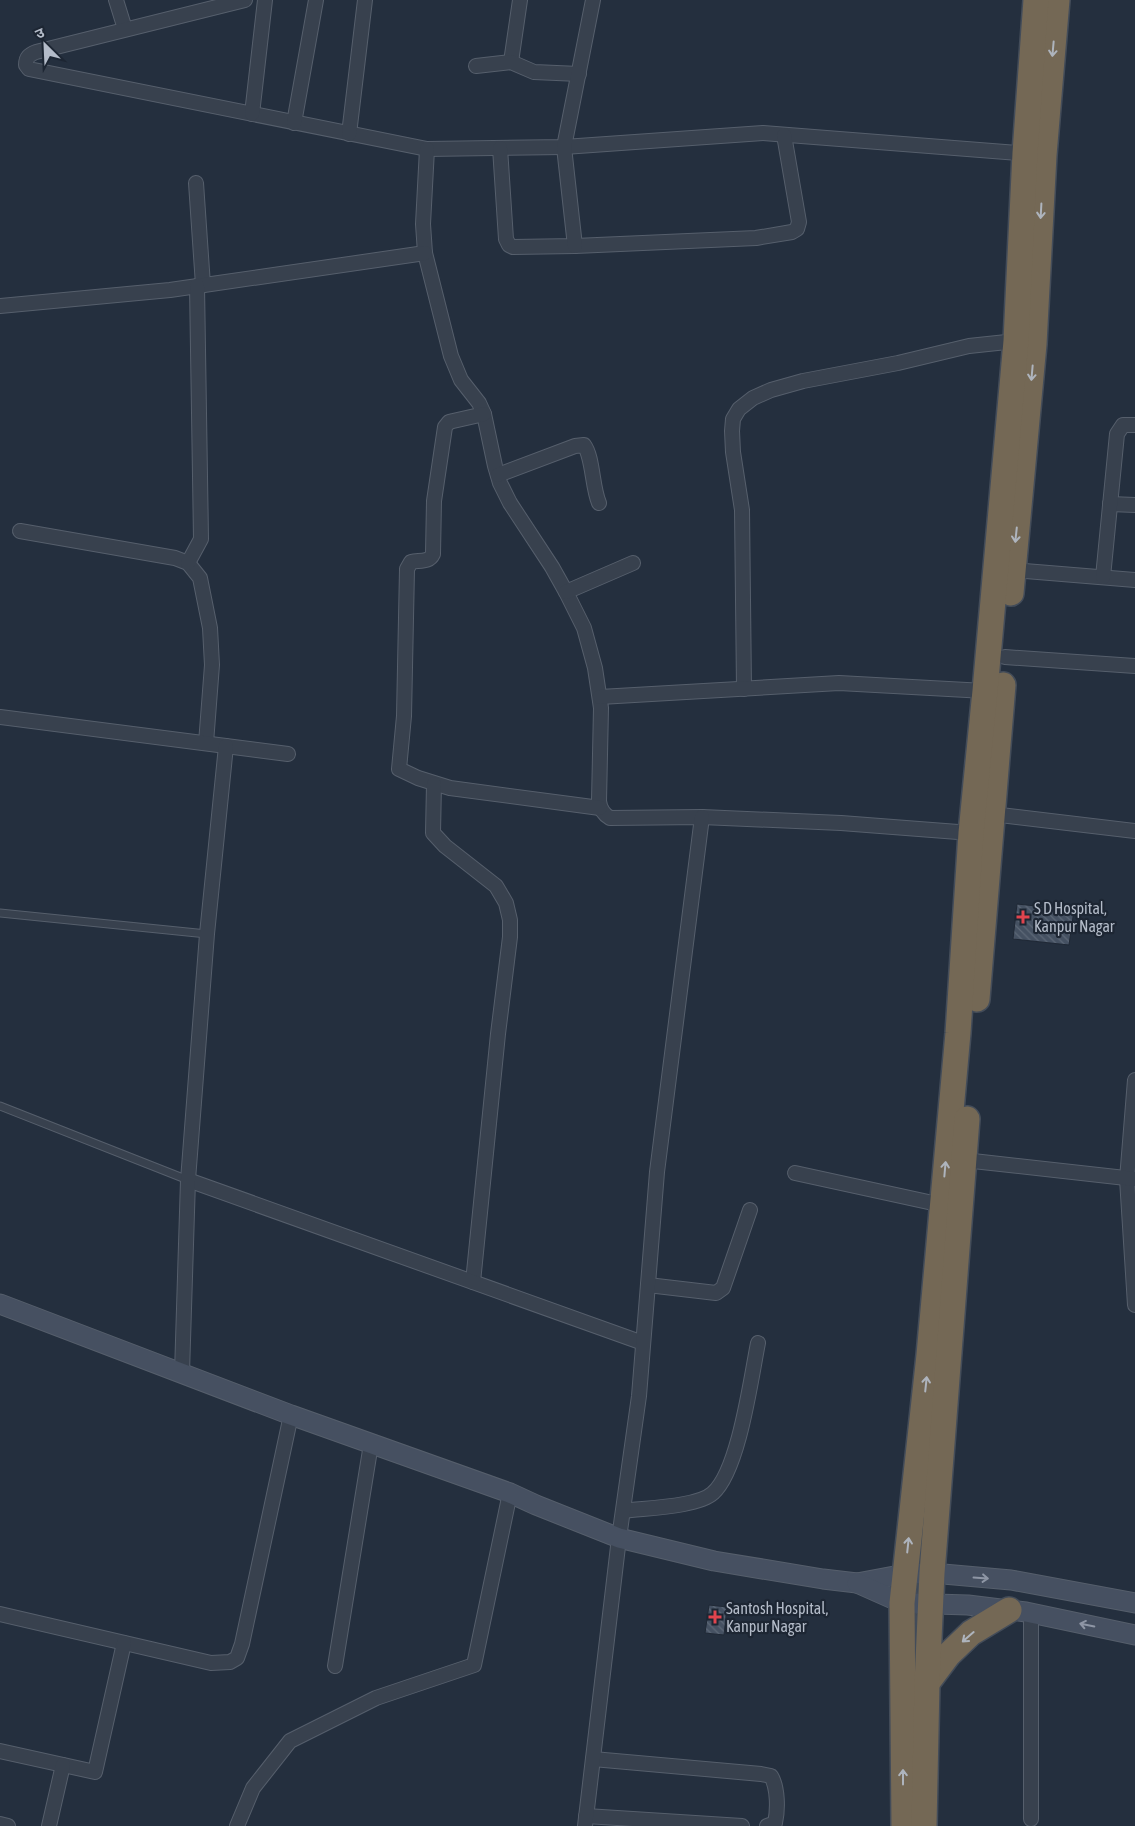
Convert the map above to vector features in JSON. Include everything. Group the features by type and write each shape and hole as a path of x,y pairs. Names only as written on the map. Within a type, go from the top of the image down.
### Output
{"highway":[{"path":"924,1826 927,1682 932,1573 1012,570 1022,484 1034,344 1036,0"},
{"path":"904,1826 902,1603 929,1355 958,1033 971,833 1016,341 1035,154 1057,0"},
{"path":"927,1682 948,1655 971,1633 1020,1612"}],"street":[{"path":"116,0 125,30"},
{"path":"244,0 36,52 30,54 26,59 26,65 28,68 427,149 564,147 763,133 1035,154"},
{"path":"252,114 266,0"},
{"path":"294,123 316,0"},
{"path":"349,134 365,0"},
{"path":"511,62 520,0"},
{"path":"575,246 564,147 593,0"},
{"path":"476,66 511,62 534,72 579,74"},
{"path":"500,148 507,242 513,247 756,238 792,232 797,228 799,222 784,134"},
{"path":"427,149 423,224 425,253 444,334 456,370 461,380 479,403 484,414 498,475 510,503 552,567 584,628 595,668 600,697 600,808 605,815 610,818 702,817 749,821 842,823 971,833"},
{"path":"188,563 201,539 200,285 196,183"},
{"path":"0,306 200,285 425,253"},
{"path":"744,689 742,510 733,452 732,431 733,419 739,409 753,398 771,390 803,382 898,363 969,346 1016,341"},
{"path":"484,414 449,422 445,428 434,500 433,554 432,557 426,560 411,562 408,570 404,716 399,769 434,784 450,788 600,808"},
{"path":"1103,577 1117,434 1119,428 1123,425 1135,425"},
{"path":"498,475 574,446 584,445 588,454 594,489 599,503"},
{"path":"1110,504 1135,505"},
{"path":"20,531 175,558 188,563 200,578 212,639 206,744"},
{"path":"566,592 633,563"},
{"path":"1012,570 1135,580"},
{"path":"1005,658 1135,666"},
{"path":"600,697 839,684 985,691"},
{"path":"0,717 288,754"},
{"path":"182,1373 188,1180 208,934 226,746"},
{"path":"434,784 433,833 445,846 496,886 506,903 510,920 510,937 498,1034 473,1282"},
{"path":"992,814 1135,831"},
{"path":"702,817 657,1172 639,1396 619,1538 586,1821 742,1826"},
{"path":"1135,1080 1131,1179 1135,1306"},
{"path":"964,1160 1131,1179"},
{"path":"795,1173 942,1205"},
{"path":"188,1180 643,1343"},
{"path":"648,1285 716,1293 723,1288 750,1210"},
{"path":"0,1304 291,1415 510,1492 536,1505 619,1538 714,1562 823,1580 858,1583 905,1574 932,1573 1011,1580 1135,1603"},
{"path":"624,1510 689,1503 713,1494 724,1478 733,1458 758,1343"},
{"path":"0,1614 211,1663 230,1662 237,1658 242,1644 291,1415"},
{"path":"335,1666 371,1444"},
{"path":"237,1826 253,1788 290,1741 376,1698 474,1665 510,1492"},
{"path":"858,1583 902,1603 968,1605 1020,1612 1135,1635"},
{"path":"1020,1612 1031,1819"},
{"path":"0,1751 94,1772 124,1643"},
{"path":"593,1759 771,1776 775,1782 777,1815 775,1823 767,1826"},
{"path":"49,1826 63,1765"},
{"path":"0,1824 8,1826"}],"lane":[{"path":"0,913 208,934"},
{"path":"0,1106 188,1180"}],"building":[{"path":"1017,904 1074,910 1069,945 1013,939"},
{"path":"709,1605 727,1607 724,1635 705,1633"}],"place":[{"name":"S D Hospital, Kanpur Nagar","path":"1023,917"},
{"name":"Santosh Hospital, Kanpur Nagar","path":"715,1617"}]}
